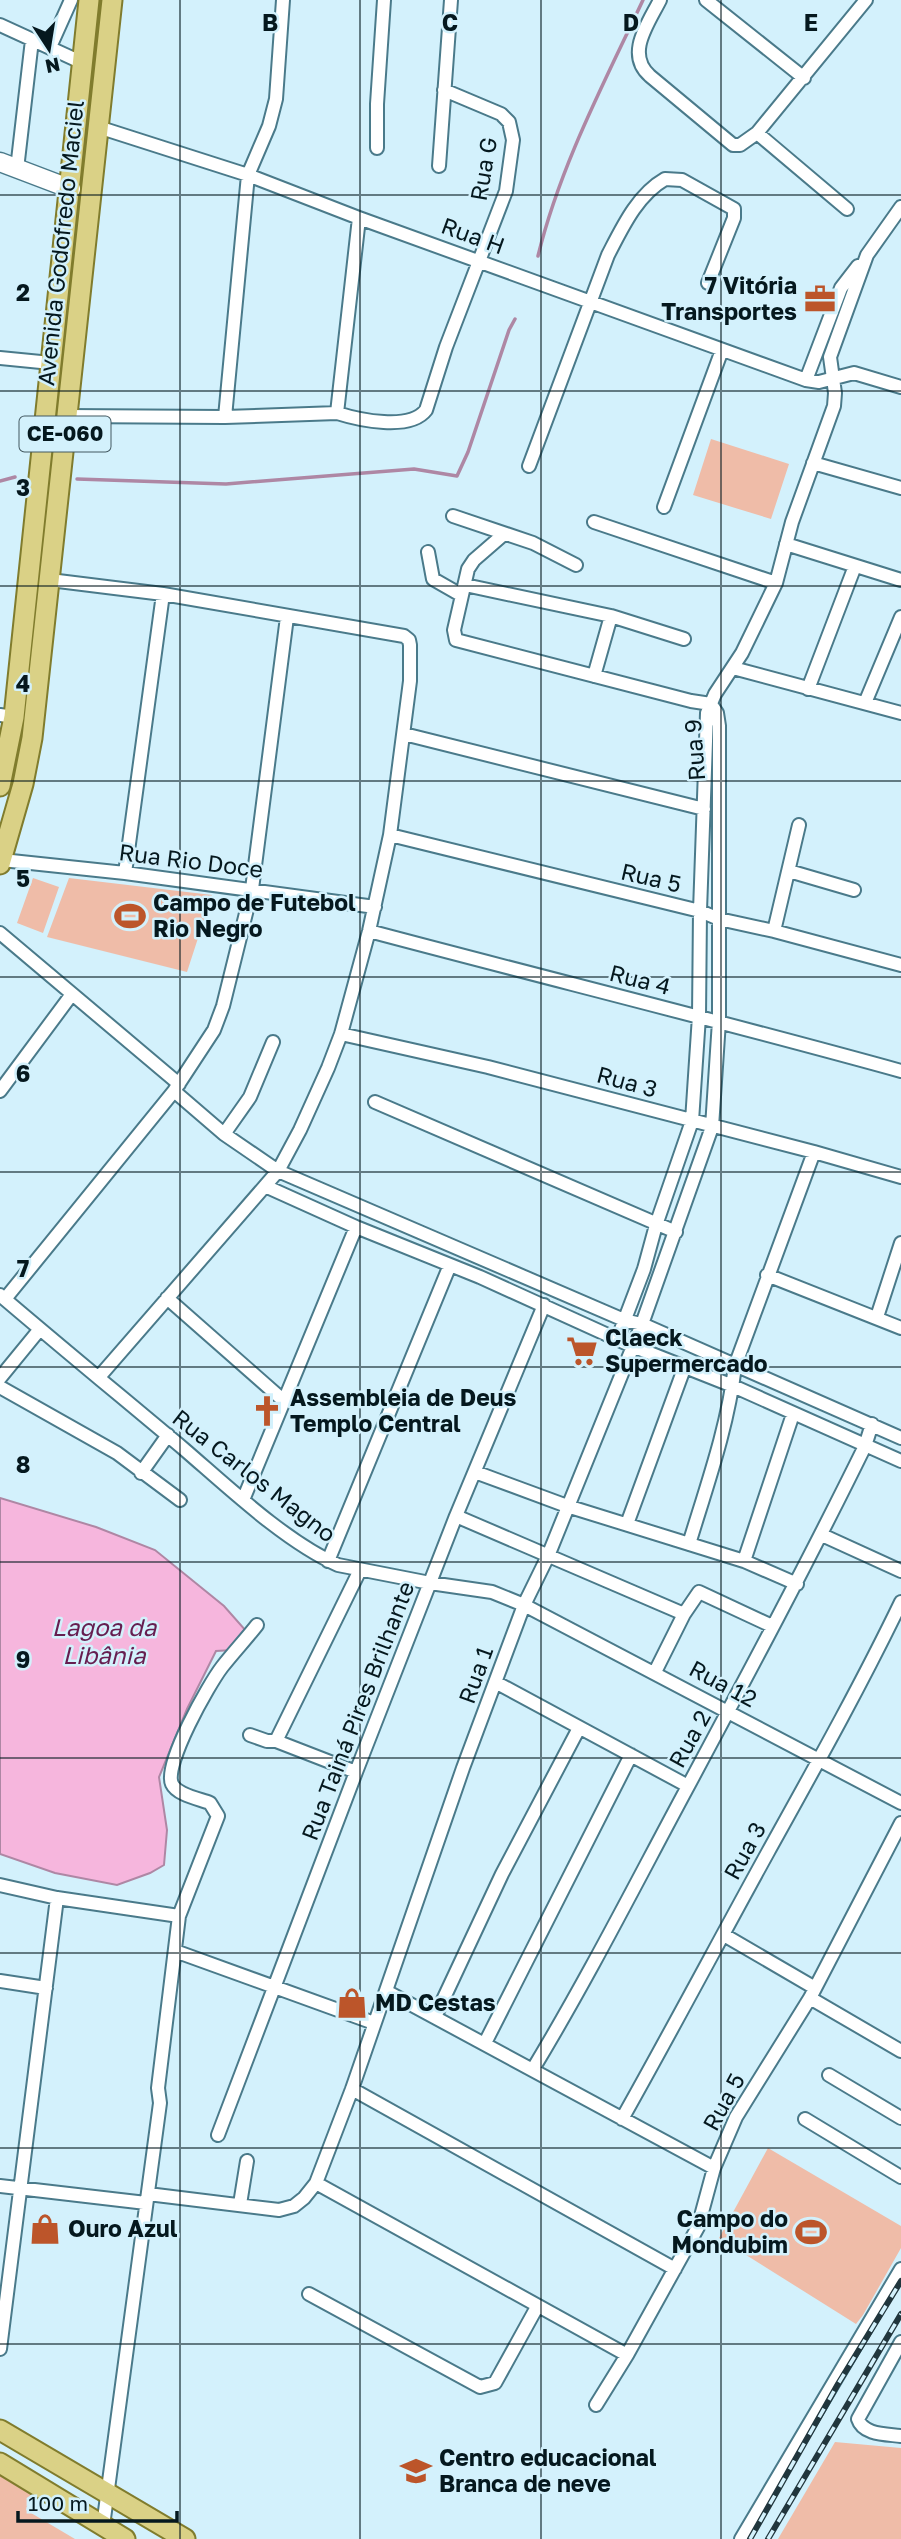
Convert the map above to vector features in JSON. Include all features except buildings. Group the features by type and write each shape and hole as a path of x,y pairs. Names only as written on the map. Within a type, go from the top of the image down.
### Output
{"main road":[{"name":"Avenida Godofredo Maciel","path":"0,786 71,189 89,0"},
{"name":"Avenida Godofredo Maciel","path":"1,862 23,784 32,738 113,0"},
{"path":"0,2430 185,2539"},
{"path":"0,2463 125,2539"}],"street":[{"path":"50,47 71,0"},
{"path":"225,417 248,175 269,126 276,99 284,0"},
{"path":"377,148 384,0"},
{"path":"439,166 451,0"},
{"path":"660,0 637,51 639,64 728,143 740,145 758,133 865,1"},
{"path":"706,0 804,78"},
{"path":"0,25 83,62"},
{"path":"17,169 32,40"},
{"name":"Rua G","path":"337,413 353,418 401,422 413,421 426,410 446,347 506,191 513,132 509,122 501,114 444,90"},
{"name":"Rua H","path":"98,127 248,175 806,380 819,382 854,373 901,387"},
{"path":"758,133 847,209"},
{"path":"0,162 71,189"},
{"path":"529,466 608,255 622,227 640,201 665,179 682,180 734,209 734,218 708,283"},
{"path":"806,380 841,288 901,207"},
{"path":"66,416 225,417 337,413 359,218"},
{"path":"503,534 470,564 454,638 460,642 691,701 715,696 733,668 776,583 786,544 834,406 830,357 867,255"},
{"path":"664,507 722,350"},
{"path":"0,358 51,363"},
{"path":"813,463 901,488"},
{"path":"453,516 533,543 576,565"},
{"path":"594,522 776,583"},
{"path":"786,544 901,580"},
{"path":"428,552 433,579 463,590 611,616 684,639"},
{"path":"808,689 855,566"},
{"path":"50,580 163,594 404,636 410,645 410,681 390,835 375,907 341,1034 300,1130 278,1171 99,1377"},
{"path":"125,873 163,594"},
{"path":"594,676 611,616"},
{"path":"3,1297 176,1087 214,1030 223,1006 252,889 287,617"},
{"path":"865,703 901,617"},
{"path":"733,668 901,713"},
{"name":"Rua 9","path":"617,1340 644,1269 656,1225 692,1121 699,1016 705,725 715,696"},
{"name":"Rua 9","path":"632,1346 676,1232 712,1127 719,1021 719,726 715,696"},
{"path":"404,733 704,808"},
{"path":"774,930 799,825"},
{"name":"Rua 5","path":"390,835 700,911 719,919 774,930 901,965"},
{"name":"Rua Rio Doce","path":"1,862 125,873 375,907"},
{"path":"789,871 854,890"},
{"name":"Rua 4","path":"369,931 901,1071"},
{"path":"0,933 72,994 225,1134 278,1171 624,1320 642,1324 901,1438"},
{"path":"0,1091 72,994"},
{"name":"Rua 3","path":"341,1034 488,1067 901,1177"},
{"path":"225,1134 250,1097 267,1063 273,1042"},
{"path":"375,1102 676,1232"},
{"path":"688,1544 714,1463 733,1386 735,1366 814,1152"},
{"path":"265,1186 356,1227 523,1295 617,1340 733,1386 901,1461"},
{"path":"243,1500 356,1227"},
{"path":"877,1317 901,1243"},
{"path":"328,1561 450,1265"},
{"path":"767,1275 901,1328"},
{"path":"523,1295 529,1279"},
{"name":"Rua Carlos Magno","path":"3,1297 243,1500 328,1561 360,1570 492,1592 524,1605"},
{"path":"167,1298 284,1401"},
{"name":"Rua Tainá Pires Brilhante","path":"218,2136 456,1516 544,1305"},
{"path":"0,1378 40,1329"},
{"name":"Rua 1","path":"240,2204 279,2210 288,2208 304,2198 316,2183 352,2089 463,1768 524,1605 548,1556 632,1346"},
{"path":"627,1524 685,1366"},
{"path":"0,1387 117,1454 180,1500"},
{"path":"744,1561 793,1414"},
{"name":"Rua 2","path":"533,2069 572,2004 772,1626 797,1584 865,1446 872,1424"},
{"path":"141,1473 168,1436"},
{"path":"475,1472 567,1506 744,1561 797,1584"},
{"path":"456,1516 684,1614"},
{"path":"822,1535 901,1571"},
{"path":"276,1741 360,1570"},
{"path":"655,1672 684,1614 699,1592 772,1626"},
{"name":"Rua 3","path":"622,2119 821,1760 901,1602"},
{"name":"Rua 12","path":"524,1605 901,1803"},
{"path":"103,2526 160,2104 158,2088 180,1916 218,1816 210,1802 177,1790 172,1784 170,1774 181,1742 202,1699 221,1668 257,1625"},
{"path":"497,1682 688,1786"},
{"path":"435,2017 502,1874 579,1728"},
{"path":"250,1735 276,1741 356,1772"},
{"path":"485,2043 631,1755"},
{"name":"Rua 5","path":"596,2405 698,2227 714,2168 736,2117 813,1993 901,1823"},
{"path":"0,1885 57,1898 180,1916"},
{"path":"0,2349 57,1898"},
{"path":"724,1935 901,2051"},
{"path":"175,1951 374,2023"},
{"path":"0,1981 46,1988"},
{"path":"386,1991 714,2168"},
{"path":"829,2075 901,2118"},
{"path":"352,2089 675,2269"},
{"path":"805,2119 901,2177"},
{"path":"0,2186 240,2204 247,2161"},
{"path":"316,2183 627,2355"},
{"path":"741,2539 901,2269"},
{"path":"309,2294 480,2387 495,2383 537,2307"},
{"path":"901,2342 858,2419 860,2426 866,2430 901,2436"}],"shaded area":[{"path":"711,439 789,464 771,519 693,495"},
{"path":"33,878 59,887 43,933 17,923"},
{"name":"Campo de Futebol Rio Negro","path":"69,878 212,895 187,972 47,937"},
{"name":"Campo do Mondubim","path":"768,2148 901,2226 901,2248 856,2324 719,2238"},
{"path":"835,2442 901,2448 901,2539 778,2539"},
{"path":"0,2472 32,2490 26,2510 75,2539 0,2539"}],"water":[{"name":"Lagoa da Libânia","path":"0,1498 96,1527 155,1550 224,1606 247,1632 233,1650 216,1651 187,1709 159,1777 167,1830 164,1865 117,1885 55,1873 0,1854"}],"waterway":[{"path":"538,256 571,157 643,0"},
{"path":"77,479 226,484 414,469 457,476 515,319"},
{"path":"0,481 15,477"}],"railway":[{"path":"750,2539 838,2384 901,2281"},
{"path":"768,2539 901,2314"}],"place":[{"name":"7 Vitória Transportes","path":"820,299"},
{"name":"Campo de Futebol Rio Negro","path":"130,916"},
{"name":"Claeck Supermercado","path":"582,1351"},
{"name":"Assembleia de Deus Templo Central","path":"267,1411"},
{"name":"MD Cestas","path":"352,2003"},
{"name":"Ouro Azul","path":"45,2229"},
{"name":"Campo do Mondubim","path":"811,2232"},
{"name":"Centro educacional Branca de neve","path":"416,2471"}]}
